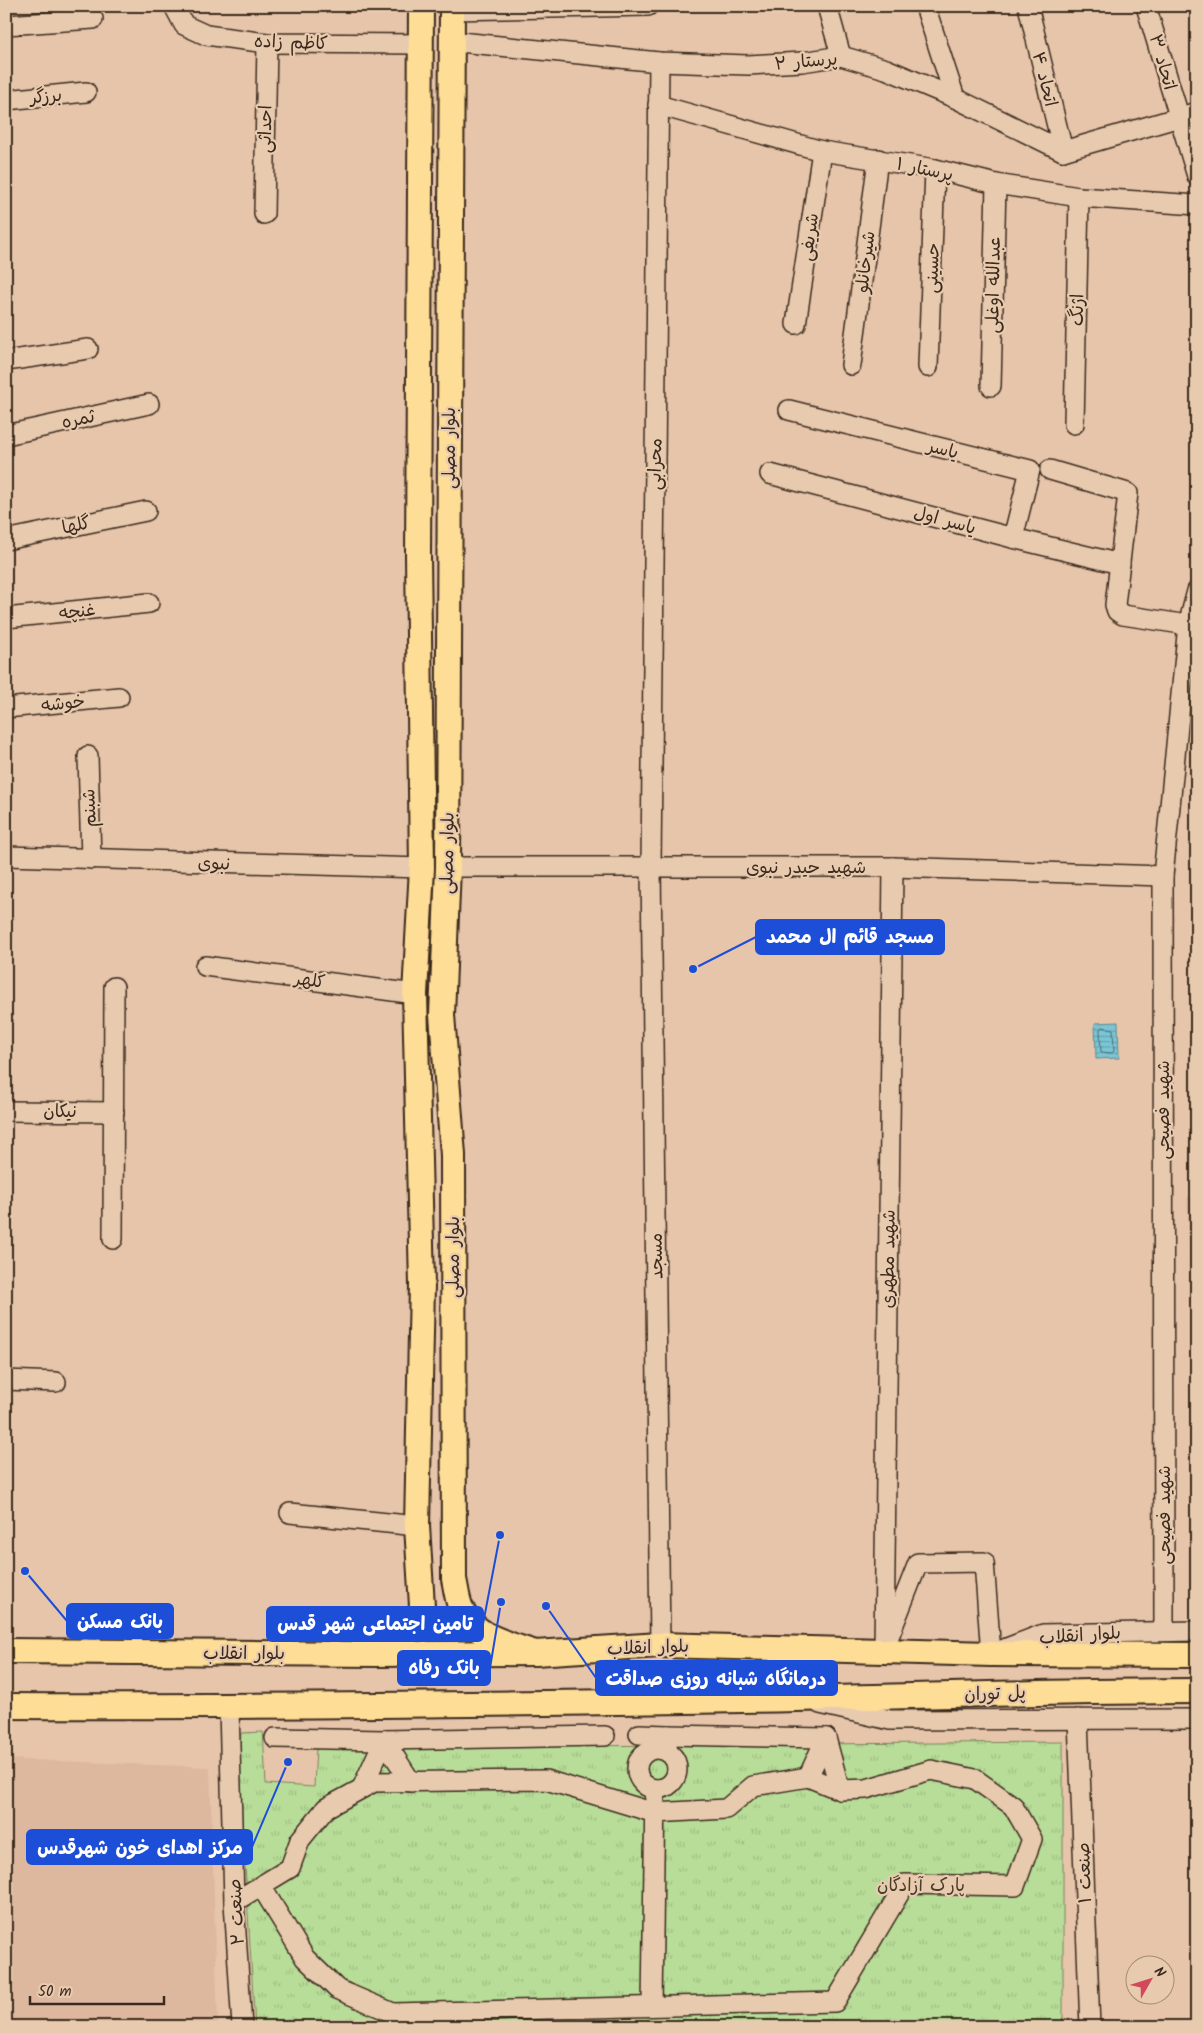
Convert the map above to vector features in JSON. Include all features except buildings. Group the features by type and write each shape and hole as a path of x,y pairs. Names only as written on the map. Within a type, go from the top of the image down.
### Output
{"main road":[{"name":"بلوار مصلی","path":"376,1654 417,1627 422,1606 417,1526 422,1285 415,994 422,868 418,556 421,6"},
{"name":"بلوار مصلی","path":"452,8 450,41 448,867 442,1015 452,1155 454,1579 460,1606 467,1618 485,1636 535,1653"},
{"path":"422,44 450,41"},
{"path":"422,868 448,867"},
{"name":"بلوار انقلاب","path":"6,1651 376,1654 535,1653 660,1645 991,1654"},
{"path":"991,1654 1197,1655"},
{"name":"پل توران","path":"794,1699 1097,1691 1197,1692"},
{"path":"6,1706 229,1707 794,1699"}],"street":[{"name":"کاظم زاده","path":"174,6 184,25 206,35 267,43 422,44"},
{"path":"827,6 841,56"},
{"path":"924,6 955,98"},
{"name":"اتحاد ۴","path":"1028,6 1063,151"},
{"name":"اتحاد ۳","path":"1146,6 1188,115 1197,176"},
{"path":"452,8 641,7"},
{"path":"6,25 94,19"},
{"name":"پرستار ۲","path":"450,41 659,62 748,65 802,62 841,56 886,69 955,98 1063,151"},
{"name":"احداثی","path":"264,214 267,43"},
{"name":"محرابی","path":"652,866 659,62"},
{"name":"برزگر","path":"6,100 86,92"},
{"name":"پرستار ۱","path":"658,106 822,151 878,159 996,184 1079,198 1197,205"},
{"path":"1063,151 1188,115"},
{"name":"شریفی","path":"796,324 822,151"},
{"name":"شیرخانلو","path":"851,365 878,159"},
{"name":"حسینی","path":"928,367 935,170"},
{"name":"عبدالله اوغلی","path":"991,386 996,184"},
{"name":"اژنگ","path":"1074,424 1079,198"},
{"path":"6,361 88,349"},
{"name":"ثمره","path":"6,435 149,404"},
{"name":"یاسر","path":"790,410 1030,470 1013,538"},
{"path":"1050,470 1128,493 1115,604 1117,611 1123,615 1188,625"},
{"name":"یاسر اول","path":"770,474 1120,564"},
{"name":"گلها","path":"6,540 146,511"},
{"name":"شهید فصیحی","path":"1164,1631 1163,876 1188,625 1197,590"},
{"name":"غنچه","path":"6,618 148,603"},
{"name":"خوشه","path":"6,708 119,697"},
{"name":"شبنم","path":"88,756 91,859"},
{"name":"نبوی","path":"6,856 422,868"},
{"name":"مسجد","path":"652,866 660,1645"},
{"name":"شهید حیدر نبوی","path":"448,867 892,868 1163,876"},
{"name":"شهید مطهری","path":"884,1650 892,868"},
{"name":"کلهر","path":"205,966 415,994"},
{"path":"113,1239 114,987"},
{"name":"نیکان","path":"6,1111 114,1112"},
{"path":"6,1380 56,1382"},
{"path":"290,1513 417,1526"},
{"path":"884,1650 918,1563 984,1562 991,1654"},
{"name":"بلوار انقلاب","path":"991,1654 1043,1634 1197,1630"},
{"path":"794,1699 890,1720 1197,1719"},
{"name":"صنعت ۲","path":"229,1707 234,1902 242,2027"},
{"name":"صنعت ۱","path":"1078,1719 1090,2027"},
{"path":"639,1734 667,1743 826,1738"},
{"path":"276,1738 384,1740 605,1736"},
{"path":"808,1777 826,1738"},
{"path":"826,1738 840,1790"},
{"path":"384,1740 411,1782"},
{"path":"362,1788 384,1740"},
{"path":"667,1743 677,1764 676,1777 668,1787 656,1789 644,1784 639,1779 637,1765 644,1753 667,1743"},
{"path":"234,1902 290,1868 300,1840 326,1808 374,1782 546,1780 655,1812 726,1809 753,1786 808,1777 840,1790 866,1789 932,1770 974,1779 1013,1806 1032,1839 1015,1886 905,1884 835,2002 393,2013 337,1989 305,1958 261,1886"},
{"path":"652,2006 656,1789"}],"shaded area":[{"path":"1187,1197 1197,1197 1197,1426"},
{"path":"6,1759 210,1767 218,2027 6,2027"}],"green space":[{"name":"پارک آزادگان","path":"263,1732 266,1784 314,1787 316,1748 1063,1742 1063,2027 255,2027 239,1768 241,1733"}],"water":[{"path":"1118,1022 1119,1058 1096,1059 1095,1023"}],"place":[{"name":"مسجد قائم ال محمد","path":"693,969"},
{"name":"تامین اجتماعی شهر قدس","path":"500,1535"},
{"name":"بانک مسکن","path":"25,1571"},
{"name":"بانک رفاه","path":"501,1602"},
{"name":"درمانگاه شبانه روزی صداقت","path":"546,1606"},
{"name":"مرکز اهدای خون شهرقدس","path":"288,1762"}]}
